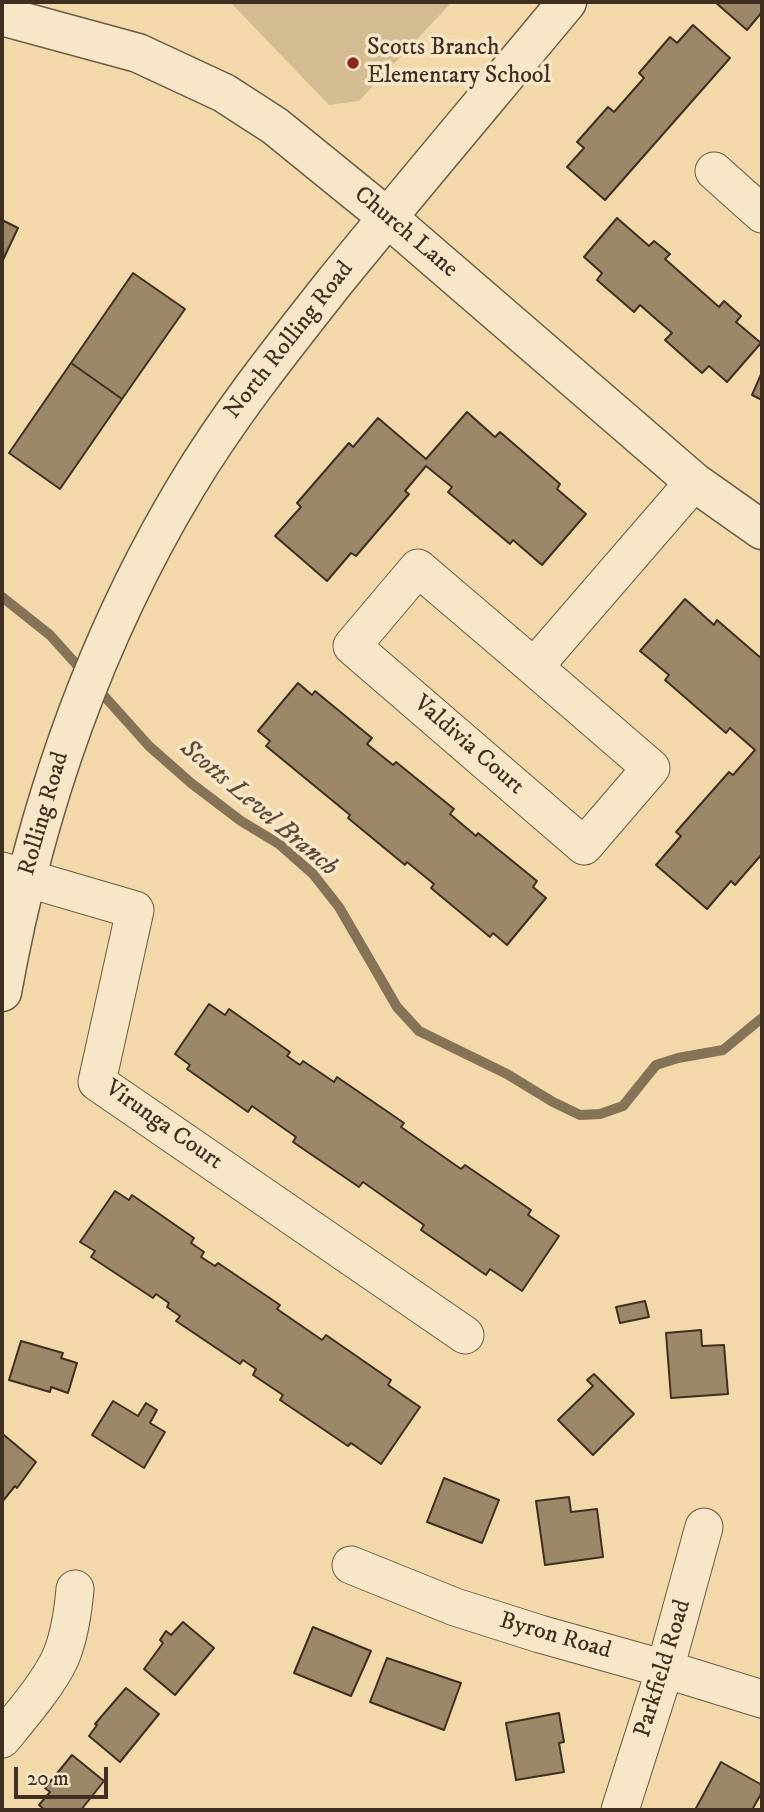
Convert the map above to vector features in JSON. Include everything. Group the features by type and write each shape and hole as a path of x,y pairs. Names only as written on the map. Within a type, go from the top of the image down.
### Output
{"street":[{"name":"North Rolling Road","path":"74,720 149,553 228,420 387,216 567,2"},
{"name":"Church Lane","path":"2,16 138,53 224,93 275,126 387,216 694,482 762,530"},
{"path":"714,171 762,214"},
{"path":"534,667 694,482"},
{"name":"Valdivia Court","path":"418,568 534,667 651,768 584,845 352,646 418,568"},
{"name":"Rolling Road","path":"2,992 14,875 74,720"},
{"name":"Virunga Court","path":"14,875 135,910 97,1082 466,1335"},
{"name":"Parkfield Road","path":"620,1810 665,1668 704,1527"},
{"name":"Byron Road","path":"351,1565 467,1611 762,1699"},
{"path":"2,1739 30,1704 61,1656 72,1622 75,1589"}],"shaded area":[{"path":"230,2 452,2 359,101 329,105"}],"building":[{"path":"715,2 762,2 762,12 747,30"},
{"path":"693,25 730,58 605,200 567,167 584,148 577,142 608,107 614,112 644,78 639,73 670,37 677,43"},
{"path":"617,218 649,246 654,241 670,254 665,259 719,307 724,301 741,316 736,322 761,343 727,382 709,366 702,373 665,340 672,333 640,305 634,312 597,280 602,273 584,257"},
{"path":"2,220 18,228 2,262"},
{"path":"133,273 185,309 122,399 71,363"},
{"path":"71,363 122,399 60,489 9,453"},
{"path":"762,372 762,400 752,395"},
{"path":"467,412 495,437 500,432 560,484 557,489 586,514 542,565 513,540 510,544 448,492 452,487 426,466 405,491 409,494 356,556 351,553 327,581 275,536 301,507 297,503 349,443 353,447 378,418 426,459"},
{"path":"685,599 714,625 717,620 762,659 762,854 735,885 731,881 707,909 656,865 681,836 676,832 729,772 733,775 755,750 730,728 726,733 665,680 669,675 640,651"},
{"path":"298,683 312,695 315,691 372,738 367,744 393,765 396,762 454,809 450,814 476,836 478,833 537,881 533,887 546,898 507,945 493,933 490,937 431,888 434,884 407,862 405,865 348,818 350,815 266,746 270,741 258,731"},
{"path":"209,1004 225,1015 229,1009 290,1052 287,1056 300,1065 303,1061 334,1082 337,1077 404,1123 401,1127 461,1169 465,1165 531,1210 528,1215 559,1236 522,1291 490,1269 486,1275 421,1230 424,1225 363,1182 359,1187 293,1142 296,1137 252,1106 248,1112 187,1069 190,1065 175,1054"},
{"path":"115,1191 129,1200 132,1195 194,1238 191,1243 204,1252 201,1257 215,1266 218,1263 280,1305 277,1309 322,1340 326,1335 391,1380 388,1385 420,1407 381,1464 351,1443 348,1446 280,1400 283,1395 253,1375 256,1369 243,1360 240,1364 176,1321 180,1316 167,1307 169,1303 156,1294 153,1298 91,1257 95,1251 80,1242"},
{"path":"645,1301 649,1317 620,1323 616,1307"},
{"path":"701,1330 702,1346 724,1345 728,1394 671,1398 666,1333"},
{"path":"21,1341 63,1353 61,1358 77,1363 68,1393 51,1387 50,1392 9,1380"},
{"path":"594,1374 634,1414 593,1455 558,1420 593,1386 587,1380"},
{"path":"113,1401 138,1416 146,1403 157,1410 150,1423 165,1432 144,1468 92,1435"},
{"path":"4,1435 36,1462 17,1488 15,1486 2,1502 2,1438"},
{"path":"444,1478 499,1500 482,1543 427,1522"},
{"path":"569,1497 571,1512 597,1509 603,1557 545,1565 536,1501"},
{"path":"183,1622 214,1648 175,1695 144,1669 163,1643 160,1640 166,1631 171,1635"},
{"path":"313,1627 371,1651 351,1696 294,1673"},
{"path":"387,1658 461,1683 444,1730 370,1702"},
{"path":"126,1688 159,1714 120,1762 89,1736 97,1725 95,1724"},
{"path":"559,1713 564,1742 559,1743 564,1772 516,1780 506,1723"},
{"path":"72,1755 104,1781 81,1810 45,1810 39,1805 50,1792 45,1788"},
{"path":"721,1762 762,1785 762,1792 752,1810 695,1810"}],"waterway":[{"name":"Scotts Level Branch","path":"2,597 50,635 85,674"},
{"name":"Scotts Level Branch","path":"97,688 149,746 191,783 241,821 279,844 313,874 339,907 397,1007 419,1031 507,1074 553,1102 580,1115 600,1114 623,1106 656,1065 723,1050 762,1018"}],"place":[{"name":"Scotts Branch Elementary School","path":"353,63"}]}
